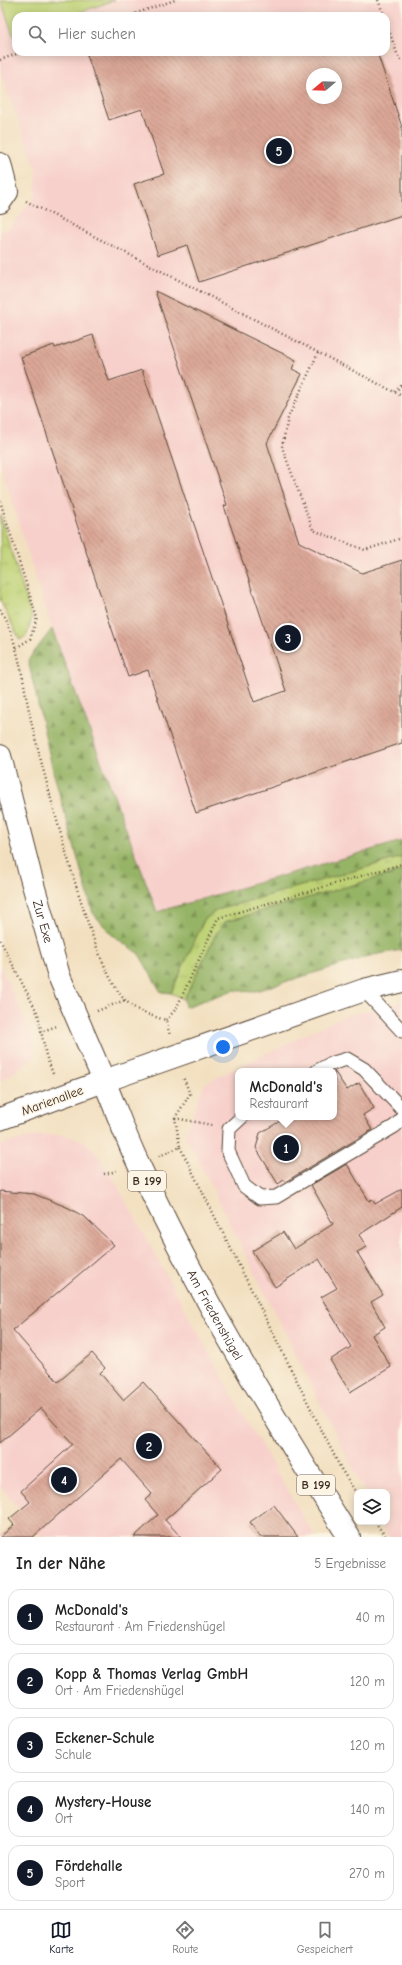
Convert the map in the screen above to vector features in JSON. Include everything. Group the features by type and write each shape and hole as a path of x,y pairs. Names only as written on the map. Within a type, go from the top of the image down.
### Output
{"main road":[{"path":"0,164 4,197"},
{"name":"Zur Exe","path":"0,756 30,874 60,976 104,1081"},
{"name":"Marienallee","path":"0,1119 364,990 402,981"},
{"name":"Am Friedenshügel","path":"104,1081 139,1165 196,1277 283,1434 349,1537"}],"lane":[{"path":"364,990 402,1030"},
{"path":"323,1068 347,1059 364,1069 402,1109"},
{"path":"239,1120 229,1129 228,1150 244,1186 260,1198 276,1197 395,1126 402,1119"}],"path":[{"path":"140,12 175,0"},
{"path":"378,0 382,12"},
{"path":"390,33 402,61"},
{"path":"0,60 12,56"},
{"path":"4,197 402,396"},
{"path":"318,353 288,418 282,447 313,530 365,550 402,538"},
{"path":"395,392 402,385"},
{"path":"0,501 37,618 30,639 16,648"},
{"path":"0,609 16,648 32,725 67,859 93,936 111,978 125,1000 141,1013 166,1020"},
{"path":"166,1020 176,1009 218,918 402,864"},
{"path":"0,940 38,1014 46,1056 62,1096"},
{"path":"166,1020 176,1056 190,1094 176,1118 180,1147 341,1469 354,1489"},
{"path":"176,1118 229,1129"},
{"path":"139,1165 180,1147"},
{"path":"378,1525 386,1537"}],"shaded area":[{"path":"0,0 402,0 402,841 157,913 52,629 0,462 0,232 10,228 35,197 37,171 0,72"},
{"path":"0,965 34,1039 34,1058 0,1082"},
{"path":"402,1002 402,1537 388,1537 382,1525 390,1525 390,1489 363,1489 185,1134 204,1084 235,1069 235,1120 337,1120 337,1068 237,1068 341,1017"},
{"path":"40,1135 65,1135 82,1140 96,1152 118,1187 241,1411 315,1537 42,1537 0,1486 0,1145"}],"green space":[{"path":"1,0 115,0 80,12 12,12 12,32"},
{"path":"0,515 32,618 27,635 20,640 0,600"},
{"path":"52,629 157,912 402,841 402,857 217,910 204,920 171,993 161,992 139,954 111,934 93,913 53,771 28,660"},
{"path":"402,857 402,871 224,922 216,934 184,999 171,993 204,920 217,910"},
{"path":"402,871 402,950 373,955 252,992 234,990 185,1007 184,999 216,934 224,922"}],"building":[{"path":"87,56 378,56 402,127 402,215 199,282 187,245 158,255 134,184 164,174 142,109 109,120"},
{"path":"155,291 296,360 292,369 302,374 267,443 299,542 362,573 402,560 402,743 196,813 148,670 128,677 21,357 54,345 55,348 93,335 109,381 142,370 254,702 286,691 224,506 227,505"},
{"path":"337,1075 347,1090 359,1083 374,1108 363,1115 372,1130 285,1182 284,1180 278,1184 256,1148 260,1133 282,1120 337,1120"},
{"path":"347,1164 369,1201 372,1199 375,1204 402,1189 402,1207 359,1235 367,1247 357,1252 383,1295 371,1302 385,1327 372,1335 391,1367 350,1392 330,1360 351,1347 321,1297 337,1288 319,1259 275,1287 252,1251 283,1232 294,1249 333,1224 311,1185"},
{"path":"0,1191 34,1194 69,1208 86,1218 114,1245 13,1330 58,1382 92,1353 105,1368 100,1373 123,1400 143,1382 222,1469 165,1520 181,1537 134,1537 158,1515 145,1500 152,1494 121,1459 33,1537 0,1537 14,1525 9,1519 30,1502 21,1491 73,1444 41,1408 0,1443"},
{"path":"274,1505 298,1537 260,1537 250,1522"}],"place":[{"name":"Fördehalle","path":"279,151"},
{"name":"Eckener-Schule","path":"288,638"},
{"name":"McDonald's","path":"286,1148"},
{"name":"Kopp & Thomas Verlag GmbH","path":"149,1446"},
{"name":"Mystery-House","path":"64,1480"}]}
